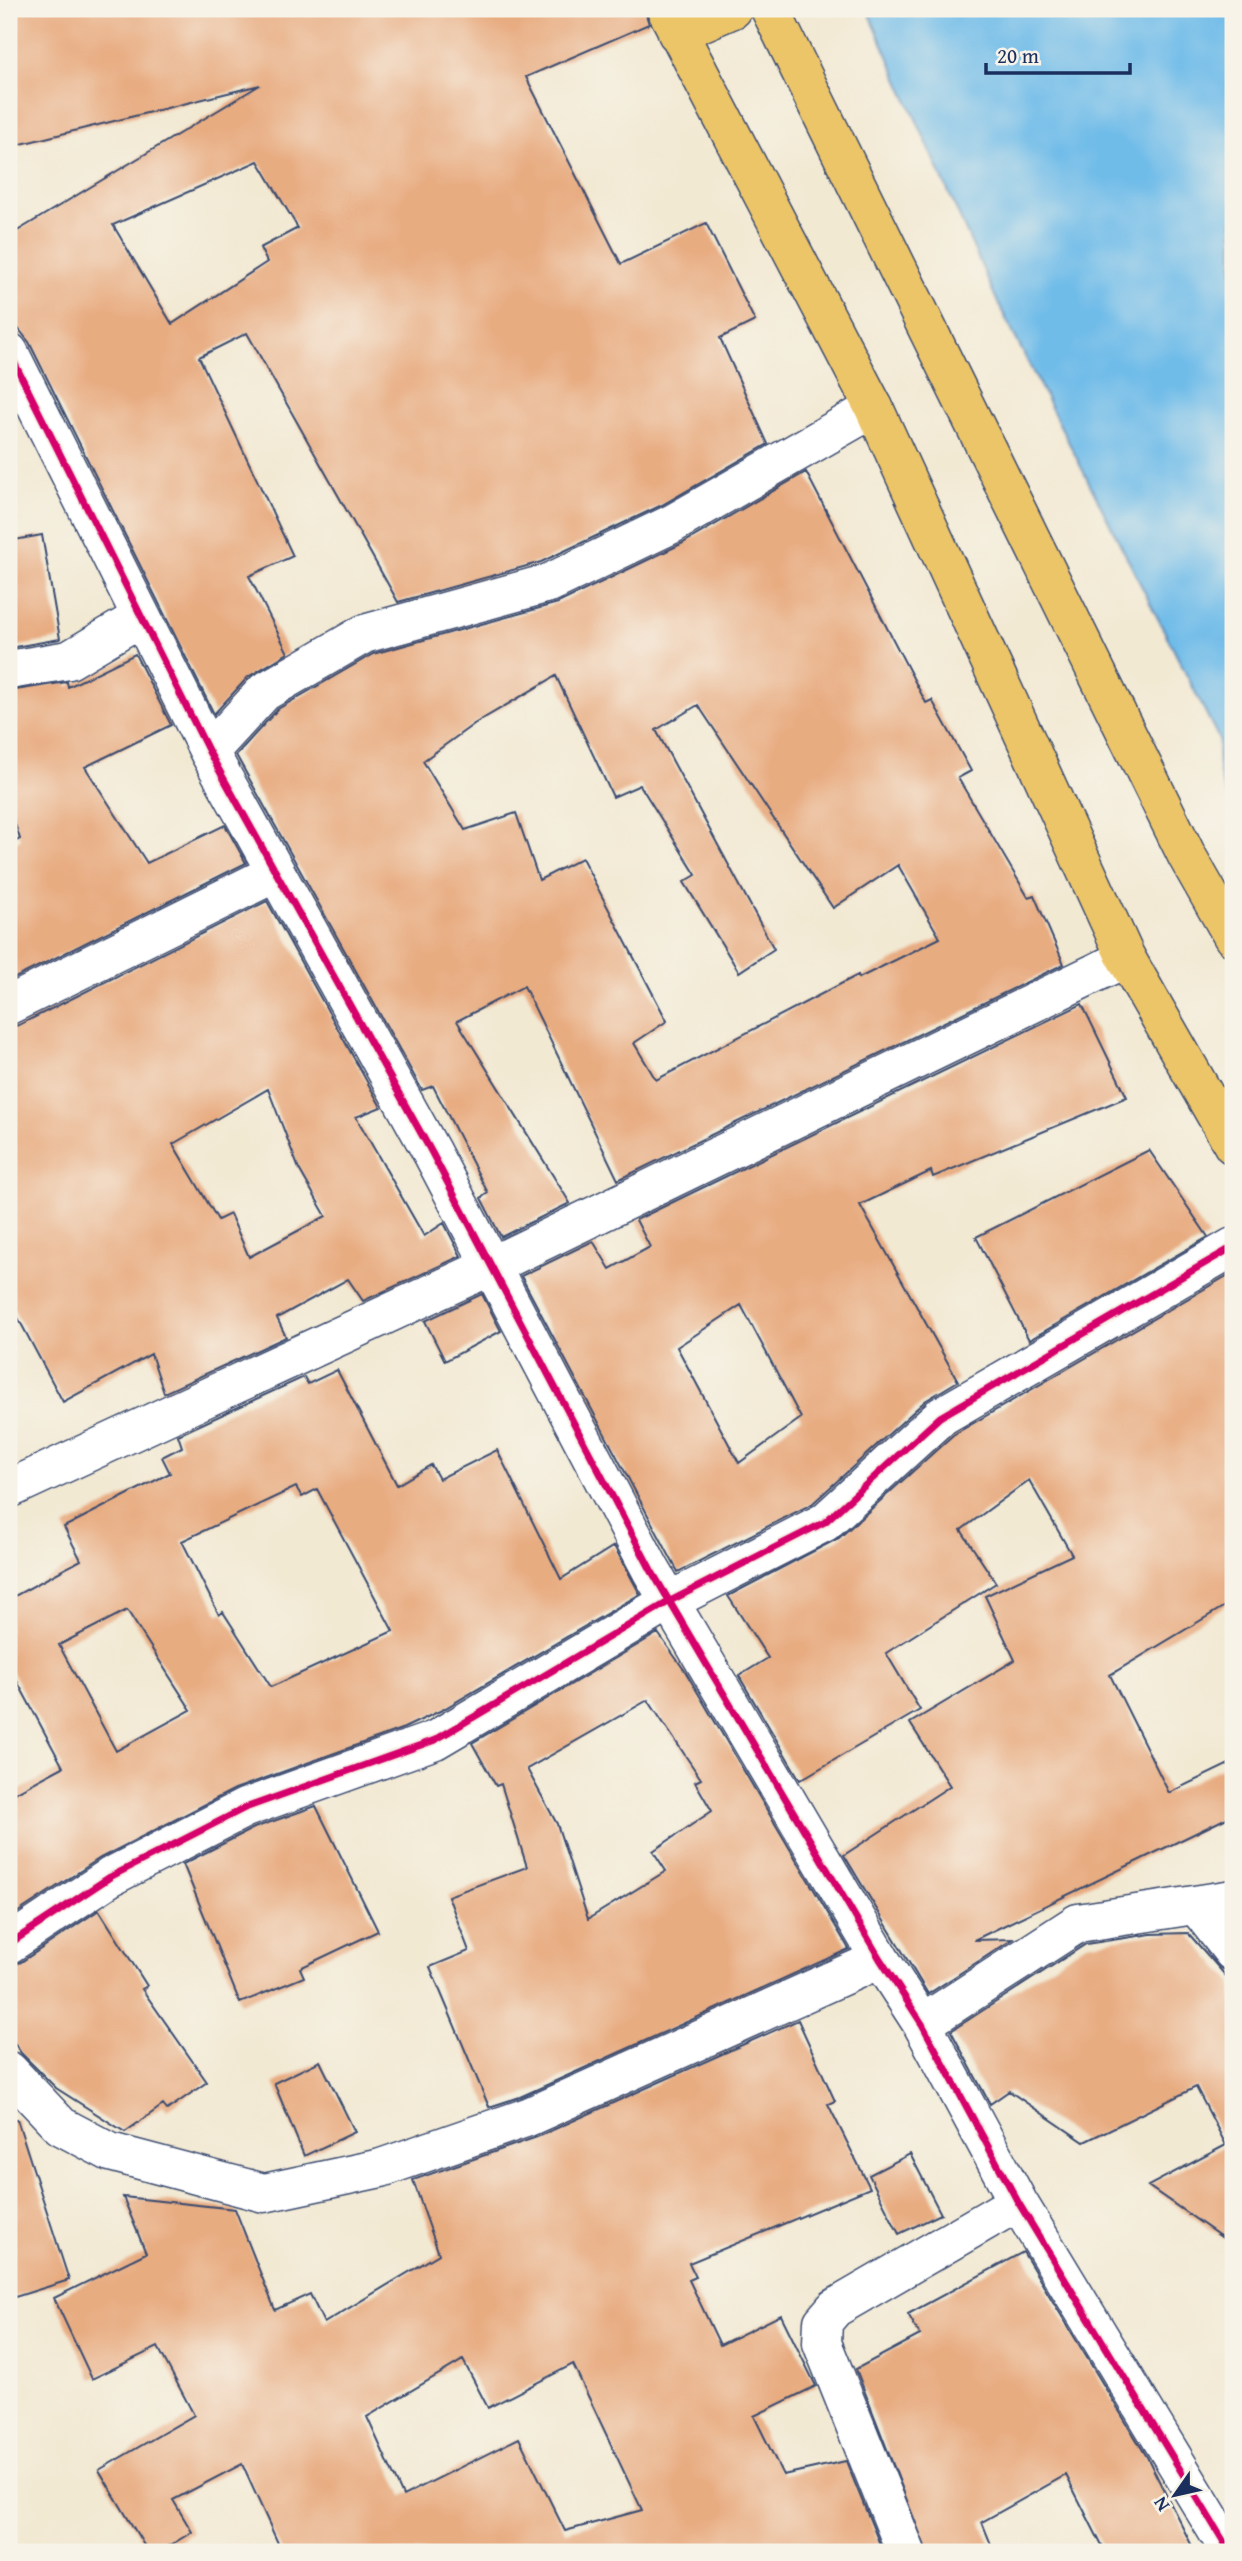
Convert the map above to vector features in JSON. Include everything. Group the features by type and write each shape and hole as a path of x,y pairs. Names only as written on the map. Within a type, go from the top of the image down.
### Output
{"main road":[{"path":"733,9 672,21 874,408 1126,958 1233,1145"},
{"path":"770,9 1187,856 1233,937"}],"street":[{"path":"9,352 209,752 491,1266 670,1601 880,1959 922,2024 1017,2202 1230,2552"},
{"path":"209,752 264,692 364,634 549,583 672,524 874,408"},
{"path":"9,670 69,660 141,617"},
{"path":"9,1005 275,873"},
{"path":"9,1489 491,1266 1126,958"},
{"path":"9,1944 110,1877 245,1808 435,1740 670,1601 825,1522 940,1417 1233,1247"},
{"path":"922,2024 1077,1923 1233,1899"},
{"path":"1196,1905 1233,1952"},
{"path":"9,2071 61,2126 110,2152 264,2193 381,2168 527,2117 880,1959"},
{"path":"906,2552 822,2343 822,2322 835,2308 1017,2202"}],"water":[{"path":"867,9 1233,9 1233,808 1220,774 1219,739 998,303"}],"building":[{"path":"9,9 644,9 649,24 526,77 621,264 706,223 755,321 720,338 768,444 662,505 541,562 398,602 247,333 199,357 293,556 249,576 288,653 248,677 214,714 29,342 9,317 9,236 260,85 9,147","holes":["258,161 298,228 260,248 267,262 172,324 113,225"]},
{"path":"806,472 926,703 932,700 971,771 958,778 1028,897 1034,895 1064,964 618,1180 524,986 457,1021 570,1203 501,1237 481,1198 488,1193 433,1086 422,1090 236,755 278,709 373,654 558,603 683,543","holes":["556,676 613,797 640,785 696,875 684,882 739,972 774,949 656,730 698,705 833,908 898,865 940,938 859,978 858,975 656,1080 634,1043 667,1021 582,858 539,880 516,813 465,830 423,761 474,724"]},
{"path":"42,535 60,639 9,648 9,541"},
{"path":"135,654 171,725 85,767 147,863 225,825 246,863 9,981 9,845 20,839 9,806 9,691 67,682 68,687"},
{"path":"267,901 381,1107 356,1117 424,1236 444,1223 461,1256 363,1301 348,1279 277,1318 286,1337 164,1393 151,1354 63,1402 9,1301 9,1027 19,1025","holes":["268,1089 299,1169 326,1216 249,1257 230,1214 218,1220 173,1144"]},
{"path":"1082,1004 1127,1097 933,1177 931,1171 860,1205 958,1381 925,1401 812,1504 678,1572 521,1276 593,1241 610,1269 650,1247 636,1220","holes":["741,1305 801,1418 739,1463 677,1347"]},
{"path":"1149,1150 1208,1237 1029,1340 976,1237"},
{"path":"1232,1273 1233,1601 1110,1675 1169,1793 1233,1762 1233,1815 974,1940 1013,1939 928,1994 844,1855 950,1786 910,1723 1015,1660 985,1596 1072,1555 1029,1480 961,1530 996,1583 886,1653 920,1710 800,1780 739,1676 768,1658 728,1596 839,1538 953,1435"},
{"path":"482,1294 501,1331 445,1361 425,1321"},
{"path":"337,1370 397,1485 431,1465 439,1479 497,1450 561,1579 614,1546 640,1594 442,1710 404,1728 235,1789 100,1858 9,1918 9,1796 63,1767 9,1666 9,1599 81,1560 64,1527 170,1473 162,1457 182,1447 178,1435 304,1377 308,1384","holes":["296,1487 302,1497 317,1489 393,1631 271,1687 223,1612 219,1615 182,1541","127,1610 191,1710 116,1751 59,1645"]},
{"path":"658,1633 685,1671 849,1949 520,2097 489,2107 430,1967 469,1951 448,1896 527,1867 501,1784 496,1786 472,1743","holes":["648,1700 701,1779 695,1782 712,1811 653,1851 666,1871 588,1919 557,1824 527,1769"]},
{"path":"316,1806 378,1931 300,1968 304,1977 240,2003 183,1864 254,1828"},
{"path":"99,1910 147,1986 142,1989 207,2082 167,2110 163,2105 125,2132 56,2088 21,2053 9,2035 9,1966 21,1962"},
{"path":"1188,1933 1233,1984 1233,2245 1148,2186 1226,2145 1196,2087 1084,2142 1009,2091 990,2104 951,2031 1086,1944 1151,1934"},
{"path":"798,2020 835,2101 828,2104 870,2188 689,2263 696,2277 689,2280 720,2345 781,2315 816,2386 754,2416 783,2475 846,2461 883,2552 282,2552 242,2464 173,2500 192,2532 159,2552 148,2552 99,2470 194,2415 158,2347 92,2379 54,2298 146,2253 123,2197 235,2209 275,2310 310,2294 324,2323 439,2254 413,2180 537,2137","holes":["463,2360 488,2408 573,2364 642,2510 565,2531 519,2438 403,2496 367,2417"]},
{"path":"320,2061 355,2132 304,2156 274,2083"},
{"path":"17,2119 69,2280 9,2299 9,2120"},
{"path":"910,2154 941,2214 899,2234 869,2175"},
{"path":"1023,2252 1147,2457 1195,2552 1105,2552 1066,2475 982,2522 994,2552 927,2552 856,2369 920,2335 908,2314"}],"cycle path":[{"path":"9,352 209,752 432,1153 651,1570 880,1959 922,2024 1018,2202 1230,2552"},
{"path":"9,1944 110,1877 245,1808 435,1740 670,1601 825,1522 940,1417 1233,1247"}]}
